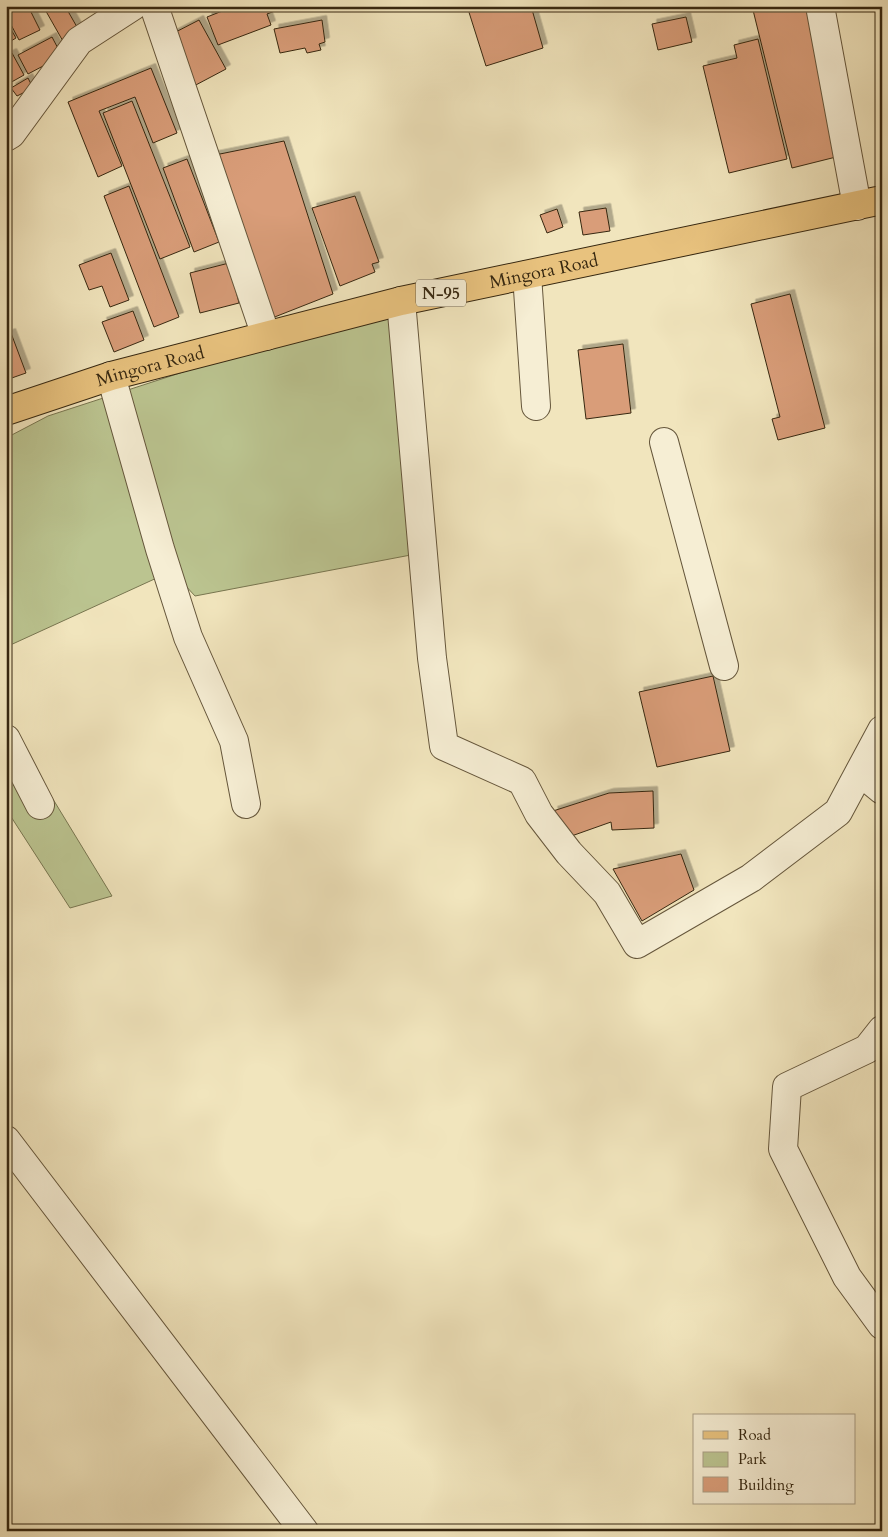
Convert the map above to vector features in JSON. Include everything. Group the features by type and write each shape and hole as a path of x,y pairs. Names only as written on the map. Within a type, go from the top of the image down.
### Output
{"main road":[{"name":"Mingora Road","path":"6,411 111,376 401,301 870,203"}],"street":[{"path":"6,137 11,134 79,42 133,6"},
{"path":"154,6 266,336"},
{"path":"820,6 870,203"},
{"path":"527,275 536,406"},
{"path":"401,301 432,658 444,746 522,781 539,814 569,853 607,893 637,944 751,878 838,812 882,730"},
{"path":"111,376 160,549 188,637 234,741 246,804"},
{"path":"664,442 724,666"},
{"path":"6,739 40,805"},
{"path":"860,772 882,790"},
{"path":"882,1030 867,1049 787,1087 783,1149 847,1277 882,1325"},
{"path":"6,1140 304,1531"}],"green space":[{"path":"401,301 416,554 195,596 172,571 6,647 6,438 48,416"},
{"path":"6,722 112,896 70,908 6,809"}],"building":[{"path":"6,6 28,6 40,30 19,40 6,15"},
{"path":"43,6 65,6 81,34 64,43"},
{"path":"235,6 288,6 267,14 271,25 218,45 207,17"},
{"path":"467,6 531,6 543,48 486,66"},
{"path":"752,6 807,6 844,155 792,168"},
{"path":"686,17 692,42 658,50 652,24"},
{"path":"199,20 226,69 192,87 166,37"},
{"path":"322,20 325,42 319,44 321,50 307,53 305,48 280,53 274,29"},
{"path":"6,21 16,38 6,44"},
{"path":"52,37 62,56 28,74 18,55"},
{"path":"758,39 787,159 729,173 703,66 737,58 734,45"},
{"path":"12,53 24,75 8,84 6,80 6,56"},
{"path":"151,68 177,133 153,143 135,97 99,111 122,166 98,177 68,102"},
{"path":"28,78 33,88 17,96 11,88"},
{"path":"132,101 190,247 160,259 103,113"},
{"path":"284,141 333,294 267,320 210,156"},
{"path":"187,159 219,242 194,252 163,168"},
{"path":"129,186 179,317 154,327 104,196"},
{"path":"355,196 379,262 372,264 375,272 340,286 312,208"},
{"path":"606,208 610,231 583,235 579,212"},
{"path":"557,209 563,227 547,233 540,215"},
{"path":"111,253 129,300 110,307 102,286 89,290 79,265"},
{"path":"229,263 239,303 200,313 190,273"},
{"path":"790,294 825,428 778,440 772,419 780,417 751,304"},
{"path":"133,311 144,340 114,352 102,322"},
{"path":"11,333 26,373 6,380 6,335"},
{"path":"623,344 631,413 586,419 578,350"},
{"path":"713,676 730,751 657,767 639,692"},
{"path":"653,791 654,828 612,830 611,822 563,839 553,811 609,793"},
{"path":"681,854 694,890 642,921 613,869"}]}
